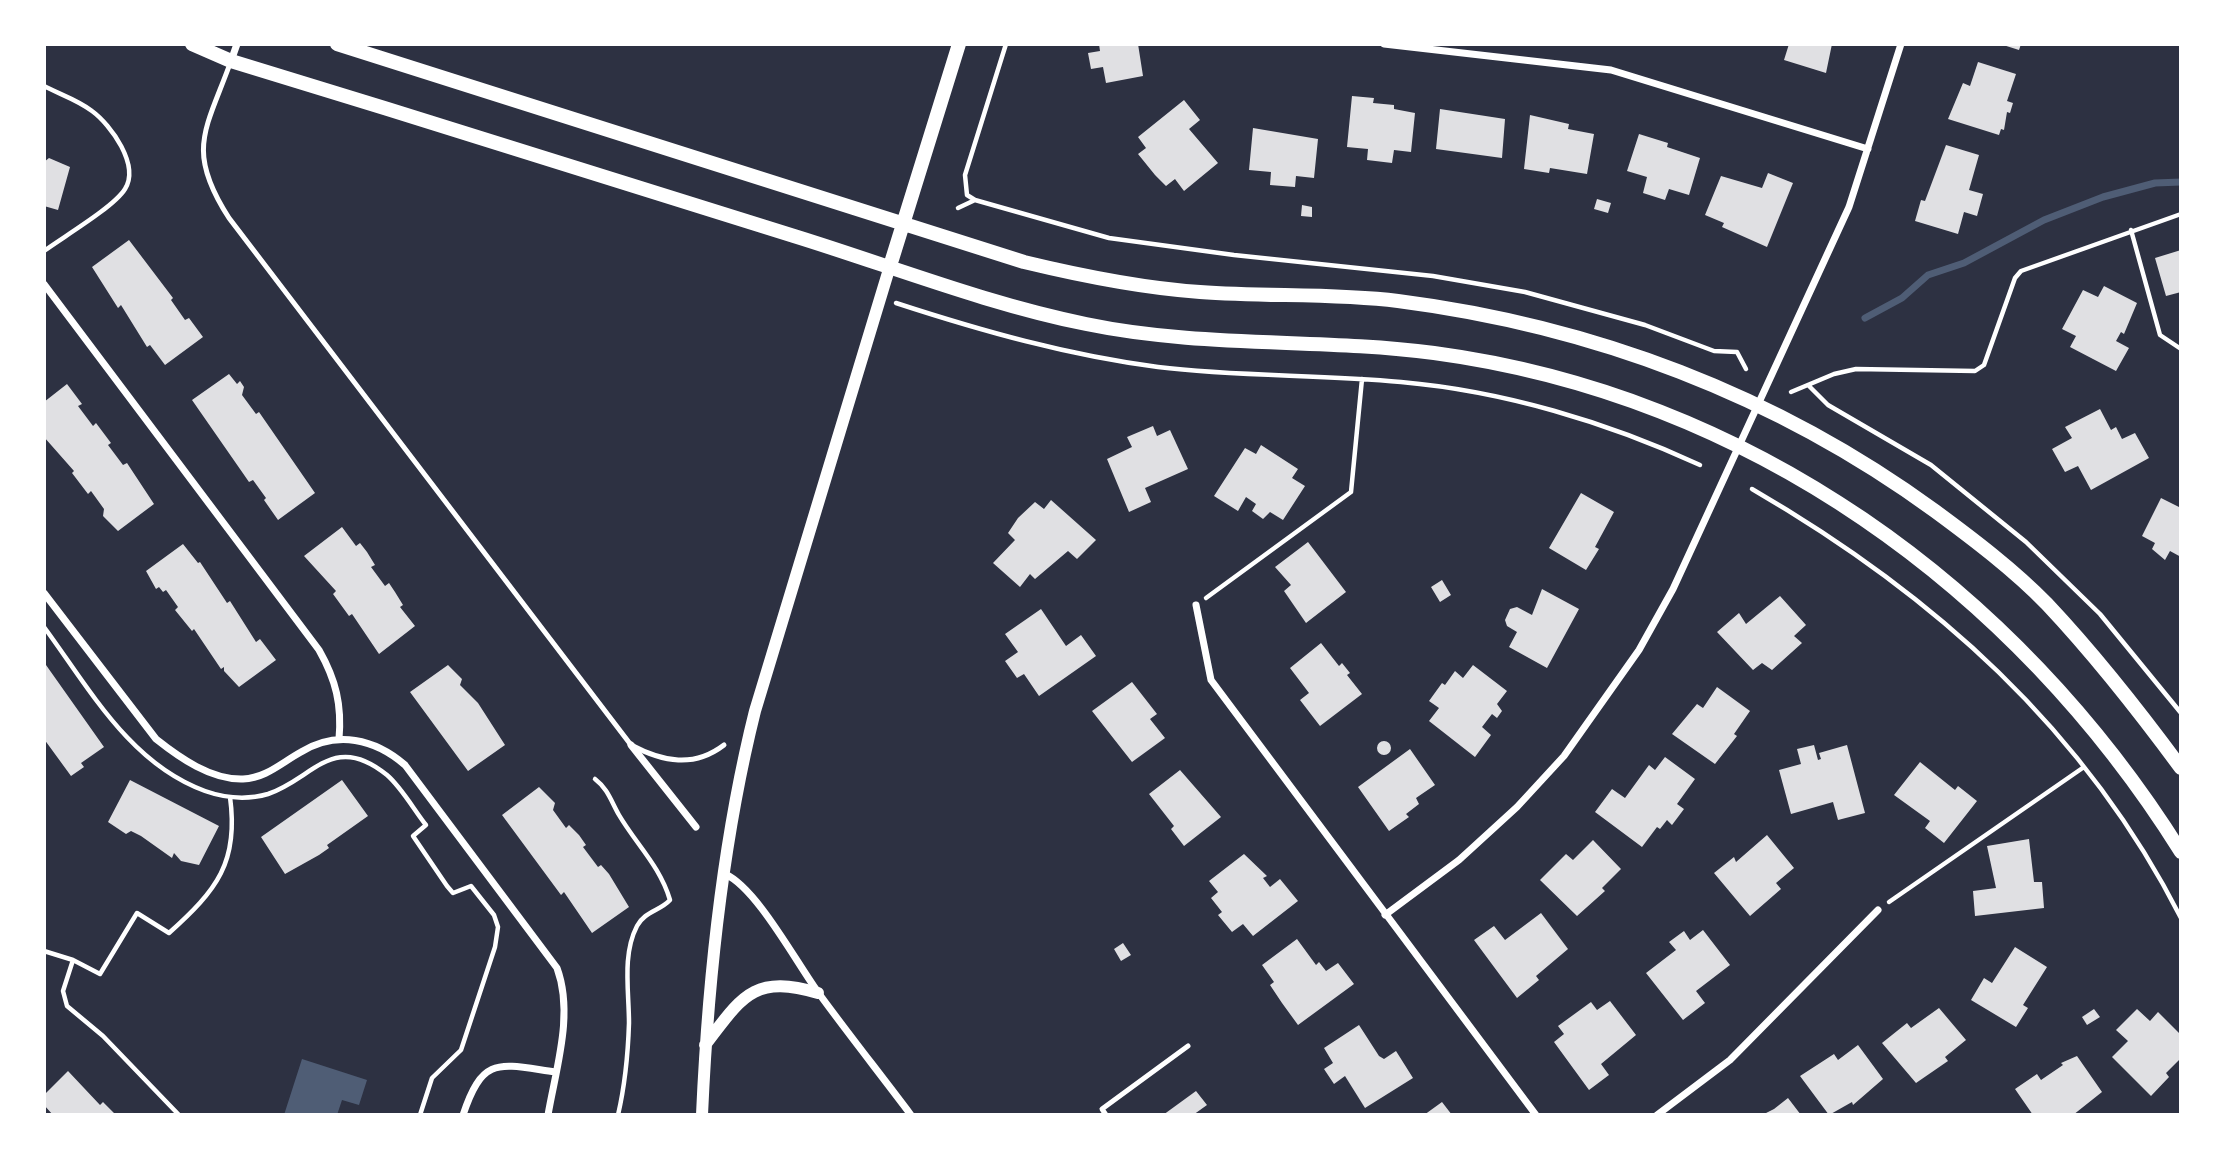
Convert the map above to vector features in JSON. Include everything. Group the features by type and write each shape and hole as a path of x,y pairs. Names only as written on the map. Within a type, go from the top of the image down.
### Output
{"main road":[{"path":"192,44 231,61 967,292 1088,325 1221,340 1371,346 1505,366 1622,399 1738,446 1880,529 1988,617 2047,674 2102,737 2181,852"},
{"path":"337,44 903,221 1012,258 1089,278 1198,292 1327,296 1456,309 1557,330 1623,349 1757,403 1867,465 1996,559 2046,603 2125,694 2181,768"},
{"path":"890,266 959,44"}],"street":[{"path":"231,61 237,44"},
{"path":"1384,44 1611,70 1868,149"},
{"path":"1385,915 1459,860 1517,807 1564,756 1599,711 1639,650 1673,589 1849,207 1901,44"},
{"path":"702,1115 705,1045 739,775 755,712 890,266"},
{"path":"44,284 319,650 332,672 338,694 339,739"},
{"path":"44,593 156,739 214,774 229,778 260,776 312,746 339,739 376,745 405,765 557,968 564,989 565,1009 548,1115"},
{"path":"1196,605 1211,680 1536,1115"},
{"path":"631,745 696,827"},
{"path":"725,873 737,879 751,895 818,993 911,1115"},
{"path":"1657,1115 1730,1060 1878,910"},
{"path":"705,1045 739,1000 753,992 771,986 793,986 818,993"},
{"path":"463,1115 472,1087 482,1074 497,1066 555,1072"}],"lane":[{"path":"231,61 207,120 202,148 204,171 212,191 631,745 667,760 690,761 711,755 724,745"},
{"path":"1106,1115 1102,1109 1188,1046"}],"path":[{"path":"1006,44 965,175 967,195 975,200 1109,238 1234,255 1433,276 1525,292 1645,325 1714,351 1737,352 1745,369"},
{"path":"44,86 90,110 106,123 131,172 125,189 44,251"},
{"path":"958,208 975,200"},
{"path":"1791,392 1834,374 1856,369 1975,371 1984,365 2015,278 2021,271 2181,214"},
{"path":"2131,230 2160,335 2181,349"},
{"path":"882,298 964,325 1075,355 1160,367 1402,382 1508,399 1642,438 1700,465"},
{"path":"1196,605 1351,492 1363,379"},
{"path":"1752,489 1806,521 1927,606 2020,693 2084,767 2156,868 2181,918"},
{"path":"44,627 127,738 153,763 205,791 250,798 270,793 318,763 353,758 374,766 389,777 426,825 413,836 447,886 453,893 471,886 494,915 498,927 495,947 461,1050 432,1078 420,1115"},
{"path":"1878,910 2084,767"},
{"path":"595,779 605,787 620,816 656,868 670,900 663,908 648,912 638,924 629,949 627,1058 618,1115"},
{"path":"44,951 73,960 100,974 137,913 169,933 198,905 229,858 233,843 230,797"},
{"path":"73,960 63,991 67,1006 103,1035 179,1115"}],"water":[{"path":"302,1059 367,1080 359,1105 342,1100 337,1115 284,1115"}],"building":[{"path":"1099,44 1138,44 1143,76 1106,83 1103,67 1091,69 1088,53 1100,51"},
{"path":"1789,44 1832,44 1826,73 1784,60"},
{"path":"2000,44 2021,44 2019,50"},
{"path":"1978,62 2016,74 2007,101 2013,103 2010,113 2007,112 2004,130 2001,129 1999,135 1948,119 1963,83 1970,86"},
{"path":"1352,96 1374,98 1373,103 1394,105 1394,109 1415,113 1411,152 1394,150 1392,163 1367,160 1368,149 1347,147"},
{"path":"1184,100 1200,120 1189,129 1218,163 1184,191 1175,179 1166,186 1155,175 1138,154 1146,148 1138,137"},
{"path":"1440,109 1505,119 1502,158 1436,149"},
{"path":"1530,115 1569,124 1568,129 1594,134 1587,174 1550,168 1549,173 1524,169"},
{"path":"1253,128 1318,139 1314,178 1296,176 1295,187 1270,185 1271,172 1249,170"},
{"path":"1639,134 1668,143 1667,147 1700,158 1689,195 1669,189 1665,200 1643,193 1647,177 1627,171"},
{"path":"1946,145 1979,155 1969,190 1983,194 1977,216 1964,212 1958,234 1915,221 1921,200 1925,201"},
{"path":"49,158 70,167 58,210 44,206 44,162"},
{"path":"1768,173 1793,183 1767,247 1722,227 1724,223 1705,215 1721,176 1762,188"},
{"path":"1597,199 1611,203 1608,213 1594,209"},
{"path":"1302,205 1312,207 1312,217 1301,216"},
{"path":"129,240 173,298 171,300 185,320 189,318 203,337 165,365 150,345 147,347 121,305 118,308 92,267"},
{"path":"2181,250 2181,292 2166,296 2155,258"},
{"path":"2104,286 2137,303 2124,334 2121,332 2116,341 2129,348 2116,371 2070,347 2076,336 2062,329 2083,290 2098,297"},
{"path":"229,374 237,384 240,381 244,387 242,395 256,414 259,412 315,493 278,520 264,500 266,498 253,480 249,482 192,400"},
{"path":"67,384 82,404 78,406 93,426 96,423 111,443 108,445 123,465 127,463 154,504 118,531 103,516 104,509 91,491 88,494 72,473 74,471 44,437 44,402"},
{"path":"2100,409 2111,430 2116,427 2122,439 2135,433 2149,458 2091,490 2078,466 2065,472 2052,449 2072,438 2065,427"},
{"path":"1153,426 1157,436 1170,430 1188,469 1145,488 1151,502 1129,512 1107,459 1132,447 1127,437"},
{"path":"1261,445 1298,469 1292,478 1305,486 1283,520 1270,512 1263,519 1252,511 1256,504 1246,497 1238,511 1214,496 1245,448 1256,454"},
{"path":"1581,493 1614,512 1595,547 1599,549 1586,570 1549,548"},
{"path":"2161,498 2181,508 2181,557 2170,551 2165,560 2152,549 2155,543 2142,536"},
{"path":"1051,500 1096,540 1077,559 1068,551 1035,579 1030,574 1020,587 993,563 1015,540 1008,533 1018,518 1035,502 1044,509"},
{"path":"342,527 356,546 360,543 367,552 375,565 371,567 385,586 389,583 403,605 400,607 415,626 379,654 352,614 349,616 333,594 336,591 304,556"},
{"path":"1308,542 1346,592 1306,623 1284,591 1291,585 1275,567"},
{"path":"183,544 198,563 200,562 227,603 230,601 256,642 260,639 276,660 239,687 224,671 224,667 221,669 194,629 192,631 175,610 178,607 166,590 163,592 159,587 156,589 146,571"},
{"path":"1442,580 1451,595 1440,602 1431,587"},
{"path":"1542,589 1579,609 1547,668 1509,647 1517,632 1507,626 1505,620 1510,609 1517,607 1532,615"},
{"path":"1780,596 1806,625 1794,636 1802,643 1772,670 1762,663 1753,670 1717,632 1739,613 1746,624"},
{"path":"1041,609 1066,646 1081,635 1096,656 1039,696 1024,674 1017,678 1005,661 1018,652 1005,634"},
{"path":"1321,643 1339,666 1342,663 1350,673 1347,675 1362,694 1320,726 1300,700 1309,693 1290,668"},
{"path":"46,665 104,747 81,763 84,767 71,776 44,739"},
{"path":"448,665 462,679 460,685 478,703 505,745 468,771 410,692"},
{"path":"1473,665 1507,691 1497,704 1502,711 1497,718 1492,714 1482,727 1491,735 1475,757 1429,721 1439,708 1429,701 1442,683 1445,685 1455,671 1463,678"},
{"path":"1132,682 1157,714 1150,719 1165,738 1132,762 1092,711"},
{"path":"1717,687 1750,711 1734,734 1737,736 1715,764 1672,734 1697,704 1703,708"},
{"path":"1381,741 1387,741 1391,748 1387,755 1381,755 1377,751 1377,745"},
{"path":"1814,745 1818,760 1821,759 1819,753 1847,745 1865,813 1838,820 1833,802 1791,814 1779,770 1801,764 1797,749"},
{"path":"1410,749 1435,785 1416,798 1419,804 1406,814 1409,817 1389,831 1358,787"},
{"path":"1665,757 1695,779 1677,804 1684,809 1672,825 1667,820 1660,829 1657,827 1642,847 1595,812 1612,789 1625,798 1649,765 1655,770"},
{"path":"1920,762 1955,790 1958,786 1977,801 1944,843 1925,828 1930,821 1894,795"},
{"path":"1180,770 1221,817 1184,846 1171,829 1174,826 1149,794"},
{"path":"130,780 219,826 199,865 181,861 174,853 172,858 141,836 131,831 126,834 108,822"},
{"path":"342,780 368,816 327,845 329,848 319,855 285,874 261,837"},
{"path":"539,787 555,803 553,810 566,828 569,825 579,835 586,845 583,847 598,867 601,865 609,874 629,907 592,933 564,892 561,895 502,815"},
{"path":"1767,835 1794,868 1776,883 1781,889 1750,916 1714,873 1734,857 1736,862"},
{"path":"2029,839 2034,882 2042,882 2044,908 1975,916 1973,891 1996,888 1987,846"},
{"path":"1593,840 1621,869 1602,888 1605,891 1577,916 1540,880 1566,854 1573,860"},
{"path":"1244,854 1267,876 1263,878 1270,887 1280,879 1298,901 1253,936 1243,924 1232,932 1218,915 1222,912 1211,898 1218,892 1209,881"},
{"path":"1541,913 1568,949 1536,976 1539,980 1517,998 1474,940 1494,926 1505,940"},
{"path":"1703,930 1730,965 1696,991 1705,1003 1683,1020 1646,973 1676,950 1669,942 1684,931 1690,940"},
{"path":"1297,939 1316,965 1319,962 1326,971 1338,963 1354,984 1298,1025 1270,985 1274,982 1262,965"},
{"path":"1123,943 1131,955 1121,961 1114,949"},
{"path":"2015,947 2047,967 2023,1005 2028,1008 2016,1027 1971,1000 1984,978 1992,983"},
{"path":"1610,1001 1636,1035 1601,1064 1609,1075 1589,1090 1554,1042 1564,1034 1558,1026 1591,1002 1597,1010"},
{"path":"1939,1008 1966,1040 1945,1057 1948,1061 1916,1083 1882,1043 1907,1023 1911,1028"},
{"path":"2094,1009 2100,1017 2087,1025 2082,1017"},
{"path":"2137,1009 2150,1021 2158,1012 2181,1035 2181,1058 2166,1073 2169,1077 2151,1096 2112,1057 2128,1041 2116,1030"},
{"path":"1359,1025 1379,1056 1384,1059 1396,1051 1413,1078 1365,1108 1345,1076 1334,1084 1324,1069 1333,1063 1324,1048"},
{"path":"1858,1045 1883,1079 1853,1105 1852,1102 1829,1115 1800,1076 1834,1054 1838,1060"},
{"path":"2077,1056 2102,1092 2073,1115 2033,1115 2015,1089 2037,1074 2041,1080 2063,1065 2061,1063"},
{"path":"68,1071 100,1105 103,1102 116,1115 53,1115 44,1105 44,1095"},
{"path":"1196,1091 1207,1105 1193,1115 1163,1115"},
{"path":"1788,1098 1801,1115 1762,1115 1774,1109"},
{"path":"1442,1102 1452,1115 1424,1115"}],"waterway":[{"path":"1865,318 1902,298 1928,275 1964,263 2044,220 2103,197 2155,183 2181,182"}]}
